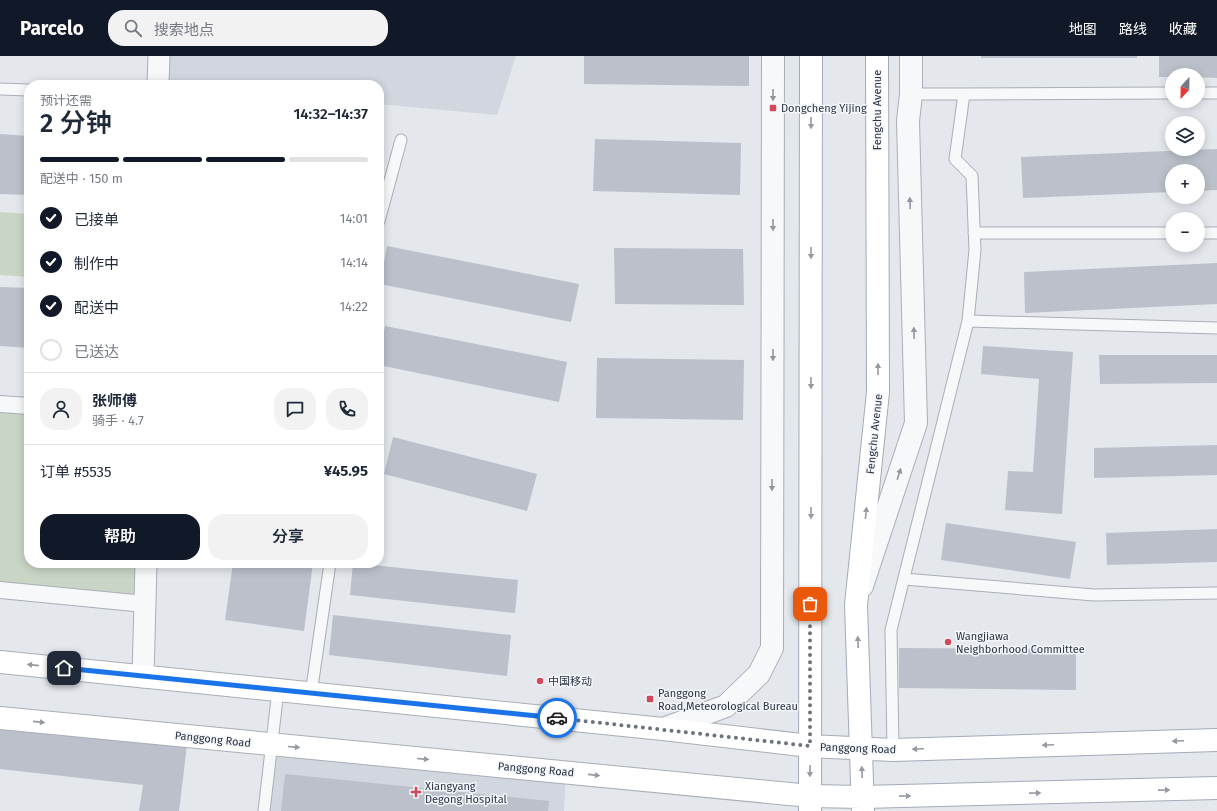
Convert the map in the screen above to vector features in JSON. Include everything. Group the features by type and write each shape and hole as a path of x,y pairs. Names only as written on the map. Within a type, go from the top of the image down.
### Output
{"main road":[{"path":"810,804 811,56"},
{"name":"Fengchu Avenue","path":"863,804 856,605 878,392 877,56"},
{"name":"Panggong Road","path":"0,662 662,729 810,746 893,750 1217,740"},
{"name":"Panggong Road","path":"0,718 272,744 810,804 863,804 1217,788"}],"street":[{"path":"158,80 159,56"},
{"path":"662,729 726,706 759,674 772,648 773,56"},
{"path":"856,605 916,423 908,121 911,94 911,58"},
{"path":"0,404 24,406"},
{"path":"143,676 146,568"},
{"path":"0,590 145,604"}],"lane":[{"path":"0,88 24,90"},
{"path":"911,94 1165,93"},
{"path":"1205,93 1217,93"},
{"path":"893,750 891,630 968,321 975,250 972,176 955,160 964,94"},
{"path":"384,203 401,140"},
{"path":"974,233 1165,233"},
{"path":"1205,233 1217,233"},
{"path":"968,321 1217,328"},
{"path":"311,694 329,568"},
{"path":"904,579 1094,595 1217,593"},
{"path":"264,811 278,690"}],"shaded area":[{"path":"160,56 516,56 497,115 384,104 384,80 158,80"},
{"name":"Xiangyang Degong Hospital","path":"272,745 566,772 564,811 264,811"}],"green space":[{"path":"0,212 24,214 24,277 0,275"},
{"path":"0,404 24,406 24,568 146,568 145,604 0,590"}],"building":[{"path":"584,56 749,56 749,86 584,84"},
{"path":"981,56 1137,56 1137,58 981,58"},
{"path":"1159,56 1217,56 1217,78 1205,77 1205,68 1165,68 1165,77 1159,77"},
{"path":"0,134 24,136 24,195 0,194"},
{"path":"595,139 741,143 740,195 593,191"},
{"path":"1205,149 1217,149 1217,190 1205,191 1205,164 1165,164 1165,192 1023,198 1021,157 1165,151 1165,156 1205,156"},
{"path":"387,246 579,284 571,322 384,285 384,262"},
{"path":"614,248 743,249 744,305 615,304"},
{"path":"1217,263 1217,304 1025,313 1024,272"},
{"path":"0,287 24,288 24,348 0,346"},
{"path":"385,326 567,362 559,402 384,366"},
{"path":"983,346 1073,352 1062,514 1005,510 1008,471 1033,472 1039,379 981,374"},
{"path":"1099,355 1217,355 1217,383 1100,384"},
{"path":"597,358 744,360 743,420 596,418"},
{"path":"393,437 537,474 527,511 384,474"},
{"path":"1217,445 1217,475 1094,478 1094,448"},
{"path":"946,523 1076,542 1070,579 941,560"},
{"path":"1217,529 1217,562 1107,565 1106,533"},
{"path":"384,566 518,580 515,613 350,595 353,568 384,568"},
{"path":"232,568 312,568 304,631 225,620"},
{"path":"333,615 511,635 507,676 329,655"},
{"path":"899,648 1076,649 1076,690 899,688"},
{"path":"0,724 187,745 179,811 139,811 143,785 0,769"},
{"path":"285,774 549,801 548,811 281,811"}],"way so far":[{"path":"557,718 810,746 810,604"}],"place":[{"name":"Dongcheng Yijing","path":"773,108"},
{"name":"Wangjiawa Neighborhood Committee","path":"948,642"},
{"name":"中国移动","path":"540,681"},
{"name":"Panggong Road,Meteorological Bureau","path":"650,699"},
{"name":"Xiangyang Degong Hospital","path":"416,792"}],"route":[{"path":"64,668 557,718"}]}
